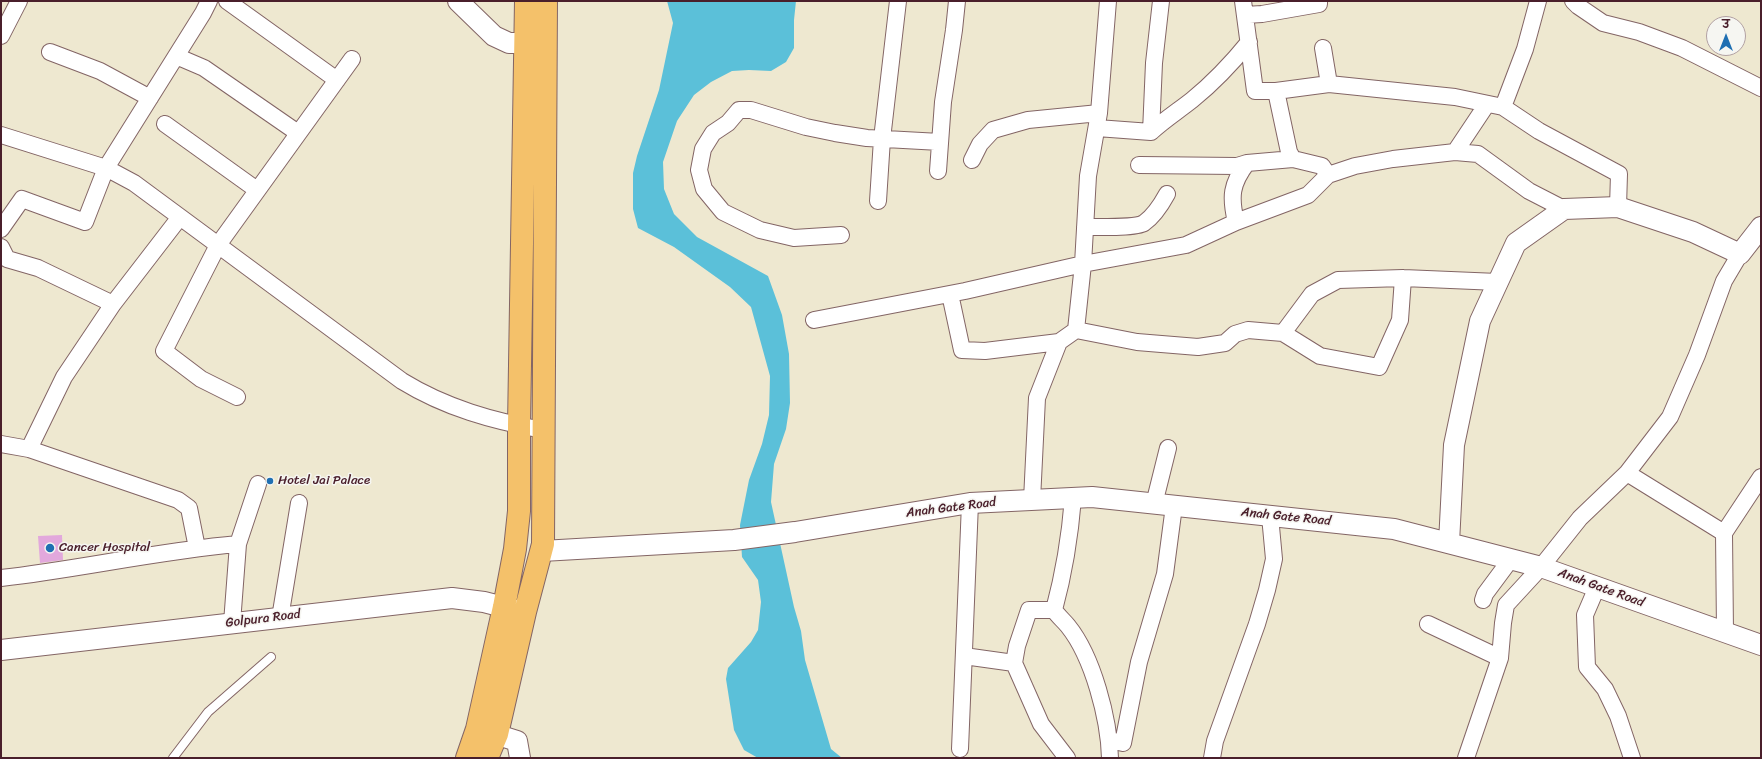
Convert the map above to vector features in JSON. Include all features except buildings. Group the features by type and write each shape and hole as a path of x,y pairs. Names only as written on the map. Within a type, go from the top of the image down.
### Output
{"main road":[{"path":"487,758 498,734 525,612 543,548 543,430 536,43 526,1"},
{"path":"467,758 477,729 504,607 516,541 519,511 518,425 536,43 546,1"},
{"path":"516,541 519,533 526,529 535,530 542,535 543,548"},
{"path":"510,576 513,586 519,590 527,589 534,581"}],"street":[{"path":"2,31 19,1"},
{"path":"1,229 22,198 85,222 106,168 209,1"},
{"path":"227,1 337,80"},
{"path":"458,1 494,36 509,43 536,43"},
{"path":"878,201 882,138 898,1"},
{"path":"938,170 943,102 957,1"},
{"path":"1076,330 1084,264 1088,176 1098,120 1108,1"},
{"path":"1151,132 1154,63 1162,1"},
{"path":"1319,1 1319,4 1262,14 1244,8 1250,42 1255,90 1276,91 1329,84 1456,97 1503,107 1539,131 1618,174 1618,208"},
{"path":"1503,107 1525,49 1538,1"},
{"path":"1573,1 1602,23 1639,32 1682,48 1761,88"},
{"path":"1151,132 1164,119 1193,99 1233,63 1250,42"},
{"path":"1323,48 1329,84"},
{"path":"50,52 100,71 150,98"},
{"path":"176,56 204,68 298,133"},
{"path":"237,397 201,379 164,351 218,245 352,59"},
{"path":"1276,91 1289,152 1293,159"},
{"path":"1455,152 1487,104"},
{"path":"841,234 794,238 760,230 723,212 704,189 699,170 703,149 712,133 728,123 739,110 751,110 806,127 835,133 940,142"},
{"path":"972,160 980,144 993,130 1028,120 1098,120 1151,132"},
{"path":"165,124 257,190"},
{"path":"1,135 106,168 134,183 402,381 424,395 449,406 481,416 543,430"},
{"path":"814,320 950,294 1084,264 1186,245 1236,222 1308,196 1328,175 1355,166 1393,158 1455,152 1478,154 1529,191 1564,209 1618,208 1693,232 1740,254"},
{"path":"1139,165 1237,166 1293,159 1322,166 1328,175"},
{"path":"1236,222 1233,208 1232,190 1240,173 1247,164"},
{"path":"1085,227 1112,227 1143,224 1157,210 1167,194"},
{"path":"1448,543 1454,445 1480,321 1516,243 1564,209"},
{"path":"29,449 64,377 113,304 180,217"},
{"path":"1466,758 1500,658 1506,605 1541,567 1580,518 1627,473 1670,417 1697,356 1724,281 1740,254 1761,227"},
{"path":"1,247 7,259 38,268 113,304"},
{"path":"1283,333 1312,294 1338,280 1404,278 1498,282"},
{"path":"950,294 962,350 985,351 1059,342 1076,330 1137,342 1198,347 1225,343 1235,334 1248,330 1283,333 1320,356 1379,367 1400,320 1404,278"},
{"path":"1032,500 1037,398 1059,342"},
{"path":"2,447 29,449 178,500 189,508 197,548"},
{"path":"1154,504 1168,448"},
{"path":"1627,473 1724,533"},
{"path":"1725,632 1724,533 1761,477"},
{"path":"232,623 238,544 258,484"},
{"name":"Anah Gate Road","path":"543,548 734,540 795,532 970,503 1092,497 1394,529 1541,567 1761,645"},
{"path":"1054,610 1063,578 1071,525 1073,498"},
{"path":"280,618 299,503"},
{"path":"960,749 970,503"},
{"path":"1109,740 1123,743 1139,662 1165,574 1174,506"},
{"path":"1212,758 1215,741 1258,624 1267,590 1274,559 1270,516"},
{"path":"1,578 50,572 197,548 238,544"},
{"path":"1483,600 1485,594 1511,559"},
{"path":"1598,587 1585,615 1587,667 1605,689 1618,716 1632,758"},
{"name":"Golpura Road","path":"1,650 452,598 484,602 525,612"},
{"path":"1067,758 1041,724 1014,663 1017,646 1029,610 1054,610 1069,627 1084,655 1099,693 1109,740 1110,758"},
{"path":"1428,624 1500,658"},
{"path":"964,656 1014,663"},
{"path":"477,729 517,740 520,758"}],"lane":[{"path":"173,758 208,712 271,657"}],"water":[{"path":"667,1 796,1 794,48 786,62 771,71 732,71 711,82 694,95 677,121 663,162 664,189 674,214 697,237 768,276 782,315 789,354 790,403 786,429 774,464 771,502 794,607 801,631 805,660 831,749 842,758 758,758 744,750 734,730 726,679 728,668 751,642 758,630 761,602 758,580 742,557 740,525 749,480 762,444 769,415 770,376 751,307 730,287 674,247 638,228 633,209 633,173 637,156 659,90 673,23"}],"place":[{"name":"Hotel Jai Palace","path":"270,481"},
{"name":"Cancer Hospital","path":"50,548"}]}
